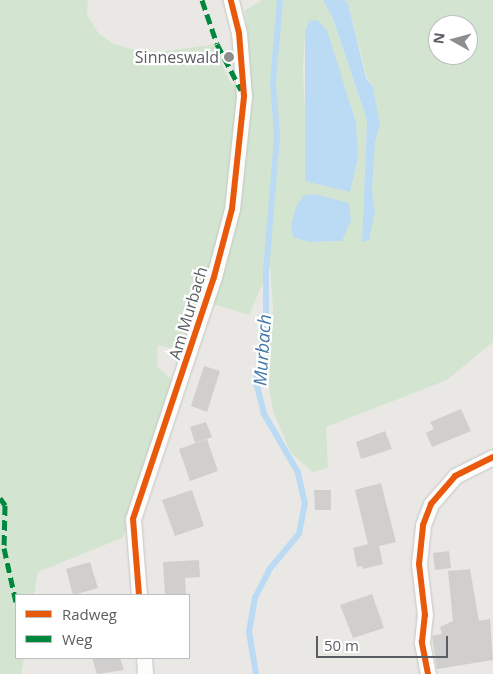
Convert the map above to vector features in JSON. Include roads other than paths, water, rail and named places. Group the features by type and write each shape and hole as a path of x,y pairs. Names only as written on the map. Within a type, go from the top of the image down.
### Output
{"street":[{"name":"Am Murbach","path":"139,594 133,519 214,278 232,209 244,96 240,33 232,0"},
{"path":"428,674 422,642 425,615 419,564 423,525 431,504 455,476 493,457"},
{"path":"144,659 145,674"}],"water":[{"path":"323,0 344,0 348,3 366,78 373,87 380,125 375,143 372,190 375,211 369,240 362,242 367,120 333,19"},
{"path":"317,20 327,30 356,123 358,158 350,192 305,181 305,32 309,21"},
{"path":"314,194 349,203 351,220 342,241 309,242 293,237 291,226 295,209 303,196"}],"waterway":[{"name":"Murbach","path":"256,674 249,632 255,598 269,570 299,534 305,504 298,473 264,414 256,382 266,315 266,271 277,136 273,82 280,0"}],"place":[{"name":"Sinneswald","path":"229,57"}]}
